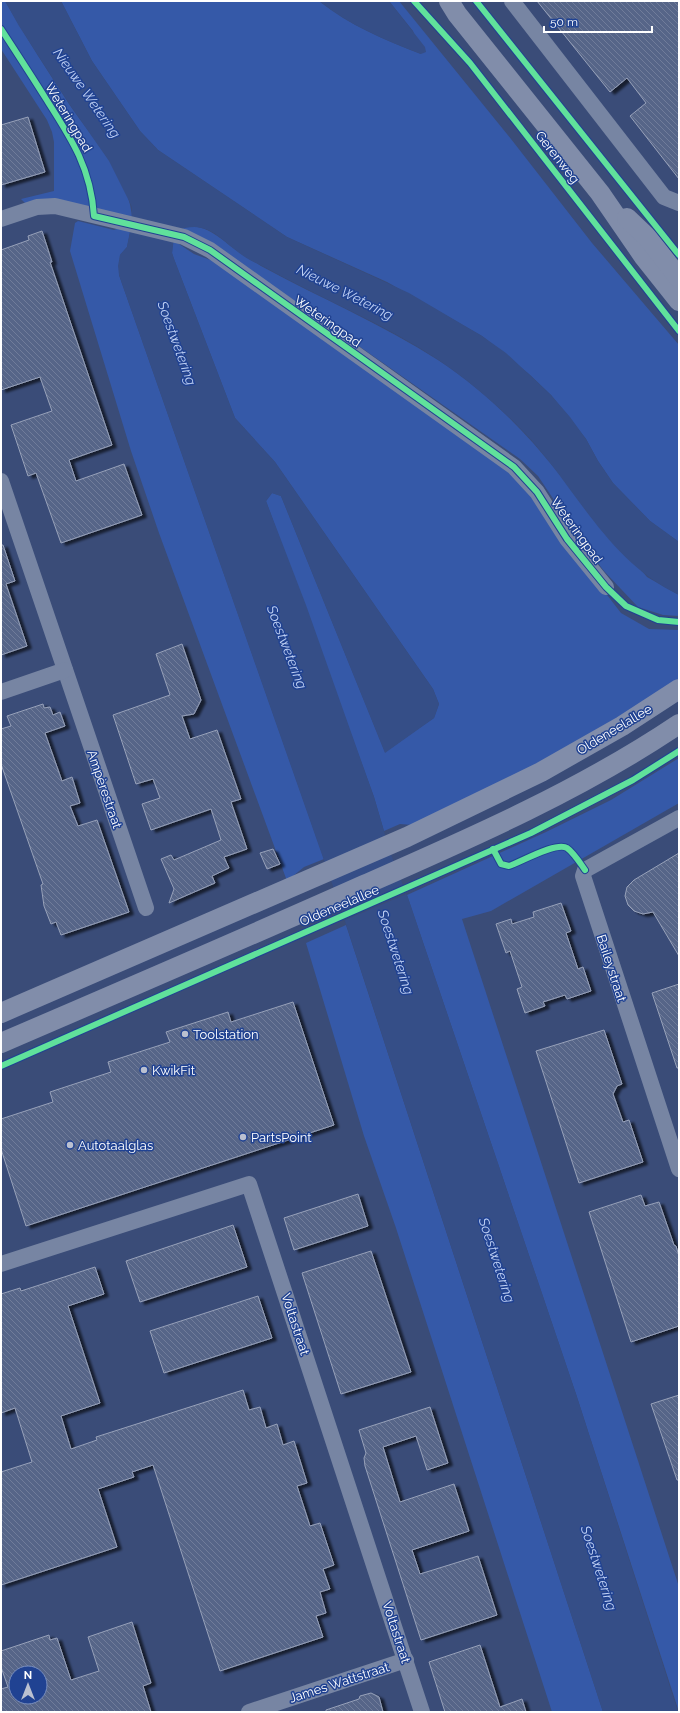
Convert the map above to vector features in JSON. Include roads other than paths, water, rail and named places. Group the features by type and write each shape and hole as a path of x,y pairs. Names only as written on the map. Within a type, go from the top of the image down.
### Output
{"main road":[{"name":"Gerenweg","path":"442,1 453,8 600,192 644,257 679,301"},
{"name":"Gerenweg","path":"600,192 648,238 679,278"},
{"name":"Oldeneelallee","path":"1,1013 407,837 541,772 622,726 679,689"},
{"name":"Oldeneelallee","path":"1,1043 416,863 566,792 649,744 679,724"}],"street":[{"path":"512,1 664,197 679,203"},
{"name":"Weteringpad","path":"1,219 46,205 55,206 184,237 210,250 514,467 537,492 567,539 606,587"},
{"name":"Ampèrestraat","path":"1,481 146,908"},
{"path":"1,692 65,670"},
{"name":"Baileystraat","path":"679,818 585,870 583,876 679,1169"},
{"name":"Voltastraat","path":"1,1264 249,1184 422,1712"},
{"name":"James Wattstraat","path":"249,1712 406,1660"}],"water":[{"path":"5,1 61,1 92,61 140,131 158,150 287,237 409,293 482,336 506,353 551,395 570,417 586,439 598,461 613,483 650,521 679,542 679,595 652,579 629,560 590,516 535,444 514,422 469,382 450,368 399,336 248,259 212,232 196,227 175,231 172,253 235,418 275,462 433,689 439,704 434,718 385,753 281,496 272,493 266,501 306,605 374,797 390,852 407,895 576,1394 678,1712 603,1712 341,909 119,275 118,266 120,255 127,247 132,220 132,207 109,161 70,105 19,26"},
{"path":"319,1 389,1 425,47 426,52 421,54 355,25"}],"place":[{"name":"Toolstation","path":"185,1034"},
{"name":"KwikFit","path":"144,1070"},
{"name":"PartsPoint","path":"243,1137"},
{"name":"Autotaalglas","path":"70,1145"}],"water label":[{"name":"Nieuwe Wetering","path":"87,93"},
{"name":"Nieuwe Wetering","path":"345,292"},
{"name":"Soestwetering","path":"177,343"},
{"name":"Soestwetering","path":"287,647"},
{"name":"Soestwetering","path":"396,952"},
{"name":"Soestwetering","path":"497,1260"},
{"name":"Soestwetering","path":"599,1568"}]}
